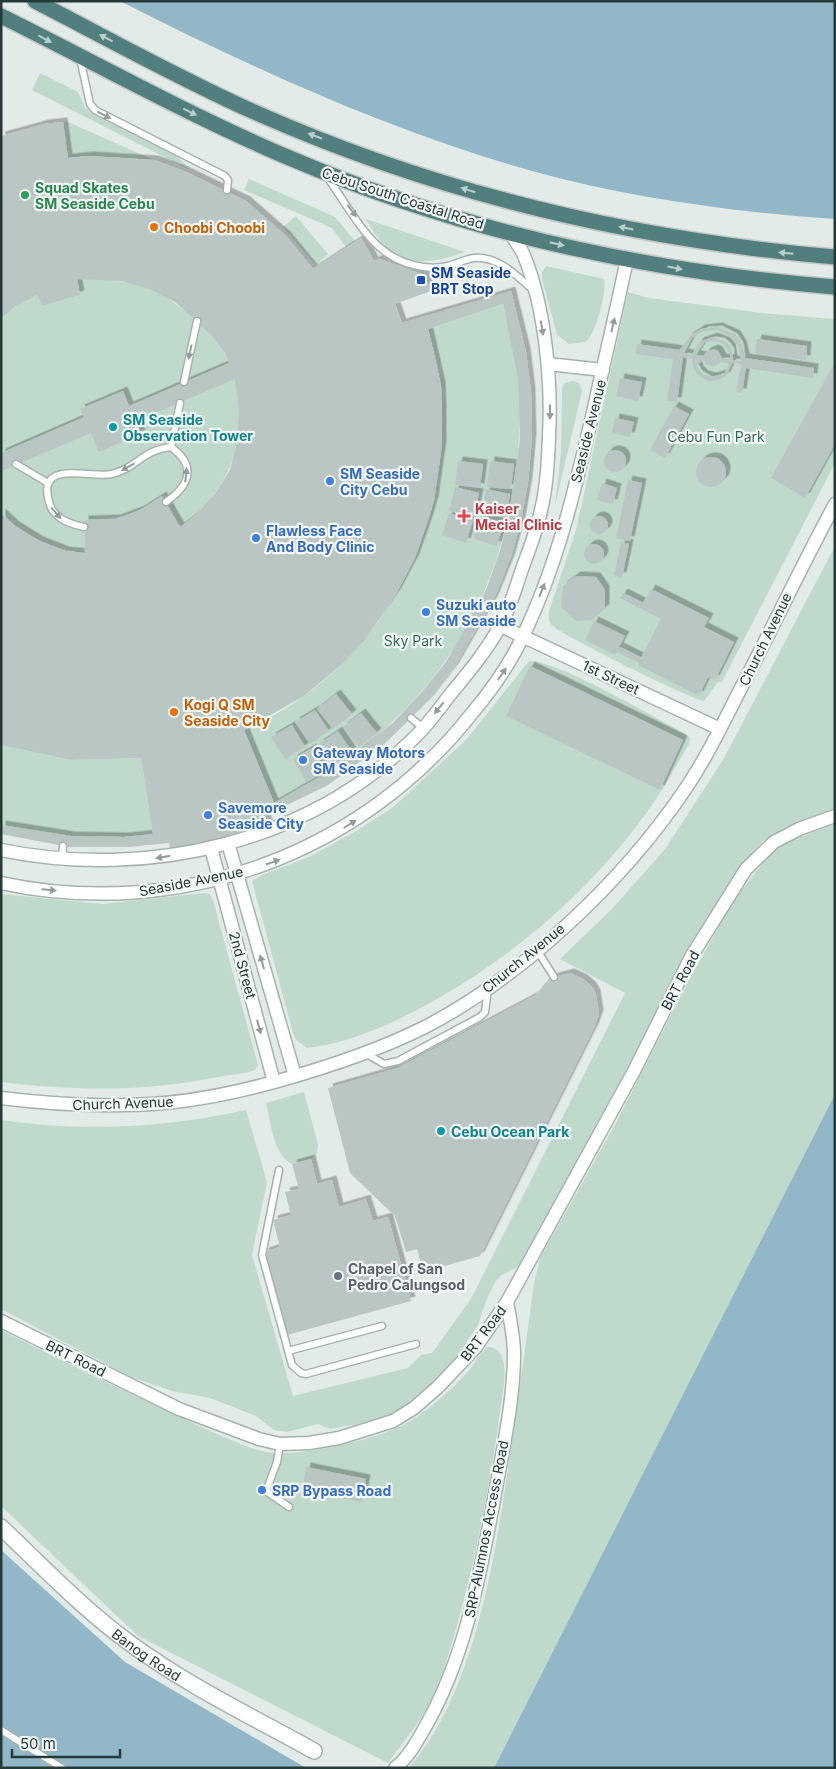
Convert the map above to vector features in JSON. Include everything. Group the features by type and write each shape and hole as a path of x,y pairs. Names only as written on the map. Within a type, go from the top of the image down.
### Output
{"highway":[{"name":"Cebu South Coastal Road","path":"35,1 253,111 440,181 566,217 704,242 835,257"},
{"name":"Cebu South Coastal Road","path":"1,16 242,137 323,172 434,210 510,233 705,273 835,286"}],"street":[{"name":"Seaside Avenue","path":"1,850 38,858 120,861 153,858 211,848 273,829 321,806 356,785 386,763 423,728 484,652 501,626 541,511 548,461 550,424 548,364 536,292 525,256 510,233"},
{"name":"Seaside Avenue","path":"1,884 41,889 120,894 156,891 237,874 286,858 308,848 370,811 400,789 437,755 459,731 507,666 524,635 556,553 581,462 627,258"},
{"path":"548,364 602,370"},
{"name":"Church Avenue","path":"1,1098 54,1104 126,1106 176,1102 222,1095 295,1076 364,1053 423,1028 488,987 536,950 600,892 655,831 685,790 720,729 807,555 835,504"},
{"name":"1st Street","path":"501,626 524,635 720,729"},
{"name":"BRT Road","path":"1,1321 179,1409 235,1431 280,1444 324,1440 370,1429 393,1421 414,1408 438,1387 475,1348 507,1302 634,1071 692,957 755,858 774,842 798,829 835,816"},
{"name":"2nd Street","path":"228,843 295,1076"},
{"name":"2nd Street","path":"211,848 274,1082"},
{"name":"SRP-Alumnos Access Road","path":"395,1768 413,1749 438,1704 454,1666 478,1584 510,1398 514,1355 507,1302"},
{"name":"Banog Road","path":"1,1527 107,1626 146,1655 188,1681 314,1752"}],"lane":[{"path":"80,57 90,104 94,110 225,176 228,180 227,190"},
{"path":"323,172 370,236 382,250 395,258 430,268 473,258 483,259 508,267 536,292"},
{"path":"184,382 196,321"},
{"path":"171,446 180,403"},
{"path":"84,527 64,521 56,516 47,494 48,483 54,477 64,473 111,474 128,468 151,450 171,446"},
{"path":"166,502 185,485 188,476 183,457 171,446"},
{"path":"16,464 48,483"},
{"path":"411,718 423,728"},
{"path":"62,860 63,846"},
{"path":"536,950 554,977"},
{"path":"364,1053 384,1064 398,1061 480,1017 485,1012 488,987"},
{"path":"279,1170 262,1255 292,1365 301,1373 306,1374 416,1344"},
{"path":"288,1351 382,1326"},
{"path":"280,1444 277,1462 266,1491 289,1507"},
{"path":"1,1730 62,1768"}],"green space":[{"path":"40,73 78,92 85,107 90,112 159,145 183,161 190,170 32,90"},
{"path":"63,122 68,122 154,160 89,156 68,158"},
{"path":"249,179 335,217 355,241 346,247 332,228 244,190"},
{"path":"296,216 328,254 316,265 283,227"},
{"path":"366,220 465,252 433,261 402,258 384,245"},
{"path":"546,266 604,279 604,293 597,323 585,342 569,344 557,335 542,279 542,272"},
{"path":"77,279 113,280 140,285 160,293 190,315 215,339 226,355 235,379 240,427 236,450 228,472 215,493 200,511 180,527 162,497 125,515 107,519 84,520 85,553 50,545 29,535 1,513 1,319 14,307 37,295 42,306 80,295"},
{"name":"Cebu Fun Park","path":"628,292 649,298 762,313 835,319 835,463 722,682 718,682 704,701 694,698 579,642 553,626 549,619 549,611 576,530"},
{"name":"Sky Park","path":"503,304 517,370 520,405 519,431 514,484 503,538 486,588 463,633 435,675 402,712 364,746 321,776 274,803 244,730 292,705 333,672 369,634 398,591 420,544 434,494 442,441 441,388 436,358 428,329"},
{"path":"573,381 579,383 582,391 555,506 561,451 562,388 565,383"},
{"path":"835,546 835,809 799,822 763,841 737,870 680,965 602,1119 519,1266 502,1275 495,1282 478,1325 458,1356 429,1386 397,1412 379,1420 330,1429 318,1424 287,1432 274,1430 256,1416 210,1398 172,1391 131,1377 1,1309 1,1120 62,1126 124,1126 185,1121 246,1110 267,1182 252,1255 293,1396 408,1368 421,1355 432,1353 471,1299 625,993 560,959 613,908 665,849 723,760"},
{"path":"529,661 543,663 607,691 686,734 690,738 689,744 654,802 607,862 554,915 525,940 463,984 401,1018 355,1037 307,1048 296,1040 293,1033 252,881 262,875 311,856 392,808 466,740"},
{"path":"1,745 71,760 141,758 153,834 77,837 38,833 1,825"},
{"path":"835,824 835,1094 494,1768 409,1768 434,1734 454,1694 470,1651 483,1605 501,1512 534,1283 540,1258 617,1121 690,978 734,900 770,854 792,840"},
{"path":"204,893 210,894 213,900 258,1065 255,1070 191,1082 137,1088 56,1087 1,1082 1,894 102,904"},
{"path":"304,1092 318,1144 317,1153 311,1159 292,1164 286,1160 277,1146 266,1103"},
{"path":"1,1330 118,1388 227,1438 257,1450 281,1453 343,1445 385,1433 423,1413 453,1387 487,1347 498,1351 503,1360 505,1371 500,1415 484,1510 463,1605 442,1675 433,1698 388,1763 138,1636 1,1506"}],"water":[{"path":"120,1 835,1 835,219 720,208 644,196 569,181 479,155 426,137 322,96 271,74"},
{"path":"835,1094 835,1768 494,1768"},
{"path":"1,1550 125,1662 306,1768 1,1768"}],"building":[{"name":"SM Seaside City Cebu","path":"63,122 68,158 89,156 154,160 186,172 246,201 286,236 313,269 361,238 374,261 380,259 424,275 431,291 395,304 402,323 511,291 526,352 531,392 532,438 528,482 521,521 511,557 494,599 454,668 429,700 382,746 328,785 265,816 269,827 171,854 169,843 129,847 69,847 1,834 1,825 71,836 124,837 153,834 141,758 71,760 1,745 1,513 15,526 39,541 65,551 85,553 84,520 116,519 140,510 162,496 180,527 196,515 215,494 230,470 237,442 239,411 235,379 136,421 141,434 99,452 91,433 1,471 1,453 84,417 80,409 123,391 129,406 229,363 225,353 212,336 175,302 149,289 122,281 77,279 80,295 42,306 37,295 14,307 1,319 1,136 44,124","holes":["503,304 518,378 520,438 509,515 500,551 486,590 446,662 421,693 389,727 340,765 274,803 244,730 304,696 342,664 359,645 397,592 415,558 428,521 434,501 442,445 441,386 428,329"]},
{"path":"718,327 736,335 742,345 745,358 814,368 813,378 746,368 742,393 736,392 741,364 732,363 726,376 718,380 708,381 698,375 693,367 692,359 683,357 677,402 667,401 673,359 636,354 637,344 680,350 690,336 701,329","holes":["718,330 733,338 739,347 741,361 733,360 731,348 726,342 713,337 699,342 692,355 684,353 692,338 704,331","711,341 720,342 730,353 730,359 722,358 718,351 714,349 706,352 704,356 696,355 704,343","704,360 706,364 714,367 721,362 729,363 725,373 712,377 704,375 699,370 697,364"]},
{"path":"757,339 807,346 806,360 755,353"},
{"path":"835,362 835,444 805,498 771,478"},
{"path":"620,378 642,382 638,401 616,396"},
{"path":"674,406 689,414 665,458 650,450"},
{"path":"615,418 634,422 630,437 612,433"},
{"path":"615,450 623,453 626,461 623,469 615,472 607,469 604,461 607,453"},
{"path":"711,457 717,458 725,466 725,478 717,486 711,487 705,486 697,478 696,472 697,466 705,458"},
{"path":"458,461 483,464 480,488 455,485"},
{"path":"490,461 514,464 511,489 487,487"},
{"path":"628,480 642,483 630,541 616,538"},
{"path":"602,483 617,488 613,504 597,500"},
{"path":"455,487 479,493 474,517 449,511"},
{"path":"486,489 510,494 506,518 482,513"},
{"path":"449,513 473,520 466,543 442,535"},
{"path":"480,516 504,523 497,546 474,539"},
{"path":"599,516 605,519 608,525 605,531 599,534 593,531 590,525 593,519"},
{"path":"621,542 629,544 622,577 614,575"},
{"path":"594,544 601,547 604,554 601,561 594,564 587,561 584,554 587,547"},
{"path":"576,576 596,577 605,590 605,608 592,620 576,621 561,607 563,586"},
{"path":"651,589 709,618 704,627 734,642 715,680 708,677 699,696 638,665 639,663 617,652 615,655 585,640 594,621 625,636 619,647 641,658 661,619 620,598 623,593 643,603"},
{"path":"530,666 683,740 660,790 506,716"},
{"path":"336,694 352,714 333,729 317,709"},
{"path":"315,710 329,731 310,744 295,722"},
{"path":"361,713 377,733 359,747 343,727"},
{"path":"292,725 305,747 285,759 271,737"},
{"path":"338,731 352,752 334,766 319,744"},
{"path":"312,748 325,770 306,782 293,759"},
{"name":"Cebu Ocean Park","path":"570,973 583,979 592,987 596,994 599,1014 595,1026 480,1256 423,1272 417,1249 406,1252 395,1216 350,1173 328,1088 398,1068 536,995 545,983 554,977"},
{"name":"Chapel of San Pedro Calungsod","path":"311,1159 317,1184 332,1180 339,1207 366,1199 373,1221 388,1217 411,1301 287,1335 264,1252 280,1247 273,1220 291,1215 285,1192 299,1189 292,1164"},
{"path":"306,1467 366,1479 362,1502 302,1491"}],"place":[{"name":"Squad Skates SM Seaside Cebu","path":"25,195"},
{"name":"Choobi Choobi","path":"154,227"},
{"name":"SM Seaside BRT Stop","path":"421,280"},
{"name":"SM Seaside Observation Tower","path":"113,427"},
{"name":"SM Seaside City Cebu","path":"330,481"},
{"name":"Kaiser Mecial Clinic","path":"464,516"},
{"name":"Flawless Face And Body Clinic","path":"256,538"},
{"name":"Suzuki auto SM Seaside","path":"426,612"},
{"name":"Kogi Q SM Seaside City","path":"174,712"},
{"name":"Gateway Motors SM Seaside","path":"303,760"},
{"name":"Savemore Seaside City","path":"208,815"},
{"name":"Cebu Ocean Park","path":"441,1131"},
{"name":"Chapel of San Pedro Calungsod","path":"338,1276"},
{"name":"SRP Bypass Road","path":"262,1490"}]}
